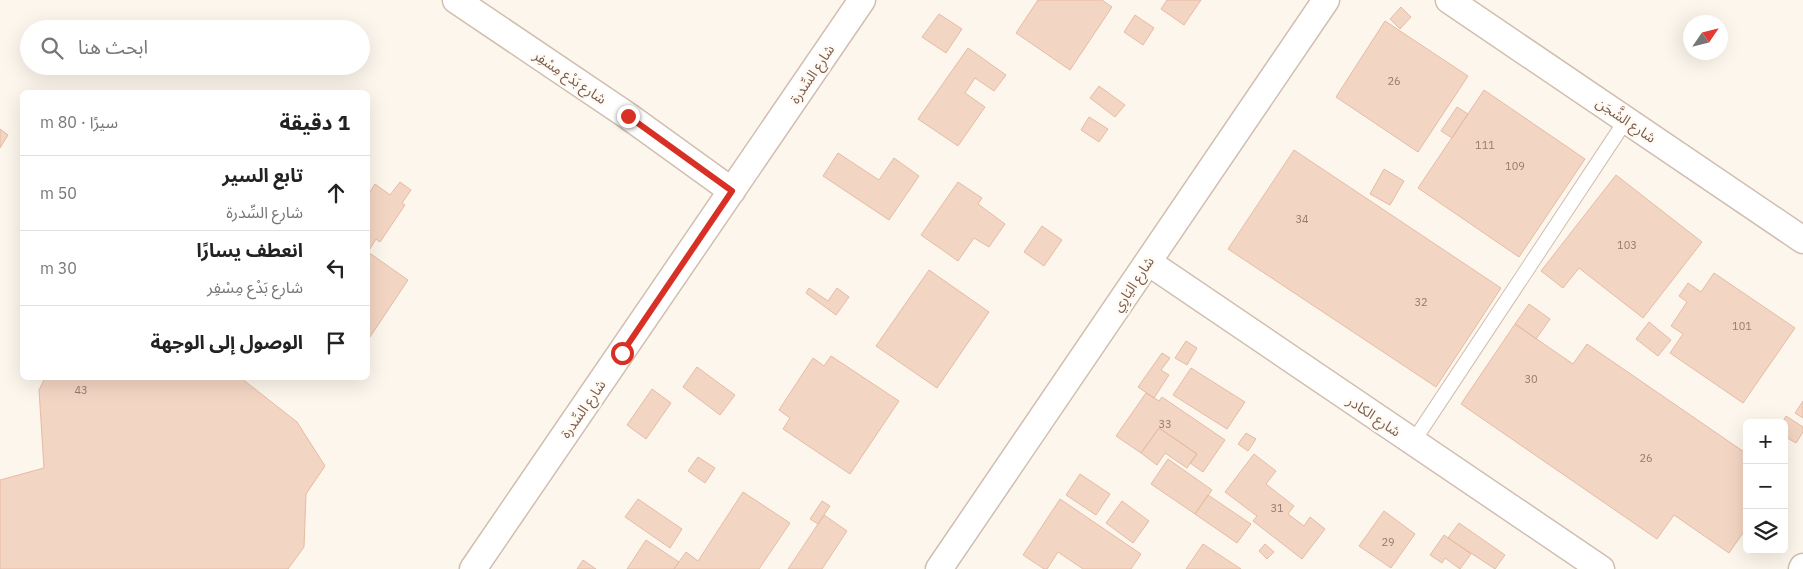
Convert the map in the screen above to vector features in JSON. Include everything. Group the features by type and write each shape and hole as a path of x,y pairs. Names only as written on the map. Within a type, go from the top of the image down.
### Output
{"street":[{"name":"شارع بَدْع مِسْفِر","path":"456,0 628,116 732,191"},
{"name":"شارع السِّدرة","path":"473,569 862,0"},
{"name":"شارع اليَارِي","path":"939,569 1326,0"},
{"name":"شارع الشَّجَن","path":"1449,0 1803,240"},
{"name":"شارع الكادر","path":"1148,262 1601,569"}],"lane":[{"path":"1412,442 1626,120"}],"building":[{"path":"1038,0 1102,0 1112,7 1070,70 1016,33"},
{"path":"1167,0 1201,0 1184,25 1161,9"},
{"path":"1401,7 1411,17 1400,29 1390,19"},
{"path":"939,14 962,29 946,53 922,37"},
{"path":"1135,15 1154,28 1143,45 1124,32"},
{"path":"1385,21 1468,76 1418,152 1336,97"},
{"path":"968,48 1006,75 994,91 975,78 965,93 985,107 958,146 918,119"},
{"path":"1099,86 1125,105 1115,117 1090,98"},
{"path":"1484,90 1585,159 1519,257 1418,188"},
{"path":"1457,107 1468,114 1452,138 1441,131"},
{"path":"1089,117 1108,129 1099,142 1081,130"},
{"path":"0,129 8,135 0,148"},
{"path":"1294,150 1501,288 1436,387 1228,249"},
{"path":"838,153 879,180 894,158 919,176 889,220 823,176"},
{"path":"1384,169 1404,181 1390,205 1370,194"},
{"path":"1616,175 1702,242 1643,318 1579,268 1563,288 1541,271"},
{"path":"400,182 411,190 402,203 405,205 380,242 376,239 370,249 370,192 375,184 390,195"},
{"path":"958,182 982,198 978,204 1005,224 989,247 974,238 958,261 921,235"},
{"path":"1042,226 1062,240 1044,266 1024,252"},
{"path":"370,253 408,280 370,337"},
{"path":"929,270 989,312 937,388 876,346"},
{"path":"1714,273 1795,328 1743,403 1670,353 1683,334 1671,326 1687,302 1679,296 1688,283 1701,292"},
{"path":"809,288 828,301 837,288 849,297 836,315 806,293"},
{"path":"1529,304 1550,319 1536,339 1515,324"},
{"path":"1649,322 1671,340 1658,356 1636,339"},
{"path":"1515,324 1573,364 1587,344 1743,451 1743,533 1729,553 1674,515 1657,539 1461,404"},
{"path":"1186,341 1197,348 1187,365 1175,358"},
{"path":"1162,353 1170,358 1161,370 1169,375 1154,398 1138,387"},
{"path":"831,356 899,401 850,474 783,429 790,418 779,410 813,358 824,366"},
{"path":"697,367 735,395 720,415 683,387"},
{"path":"1191,368 1245,402 1227,429 1173,395"},
{"path":"44,380 244,380 297,422 325,466 306,494 304,547 288,569 0,569 0,480 44,468 39,390"},
{"path":"652,389 671,403 646,439 627,425"},
{"path":"1146,393 1159,401 1162,397 1225,440 1203,472 1190,463 1197,454 1159,428 1141,453 1116,436"},
{"path":"1803,401 1803,418 1795,413"},
{"path":"1786,416 1803,427 1803,432 1796,443 1788,438 1788,419 1784,419"},
{"path":"1159,428 1197,454 1187,468 1165,453 1157,465 1141,453"},
{"path":"1246,433 1256,439 1248,451 1238,444"},
{"path":"1254,454 1276,471 1266,484 1294,506 1288,514 1304,526 1310,517 1325,529 1302,559 1253,521 1257,516 1225,492"},
{"path":"698,457 715,468 705,483 688,471"},
{"path":"1168,459 1212,490 1195,514 1151,484"},
{"path":"1080,474 1110,494 1096,515 1066,495"},
{"path":"743,492 790,523 759,569 674,569 686,552 698,561"},
{"path":"1208,495 1251,524 1237,543 1195,514"},
{"path":"638,499 682,529 670,548 625,517"},
{"path":"1060,499 1141,554 1131,569 1083,569 1058,552 1047,569 1044,569 1023,555"},
{"path":"822,501 830,506 818,524 810,519"},
{"path":"1122,501 1149,521 1133,543 1106,523"},
{"path":"1384,511 1415,534 1391,568 1359,546"},
{"path":"824,515 847,531 822,569 788,569"},
{"path":"1459,523 1505,555 1495,569 1448,538"},
{"path":"1444,535 1471,554 1460,569 1445,558 1442,563 1430,555"},
{"path":"646,540 679,562 674,569 627,569"},
{"path":"1203,544 1241,569 1186,569"},
{"path":"1265,544 1274,552 1267,559 1259,551"},
{"path":"583,560 596,569 577,569"}],"route":[{"path":"622,353 732,191 628,116"}]}
